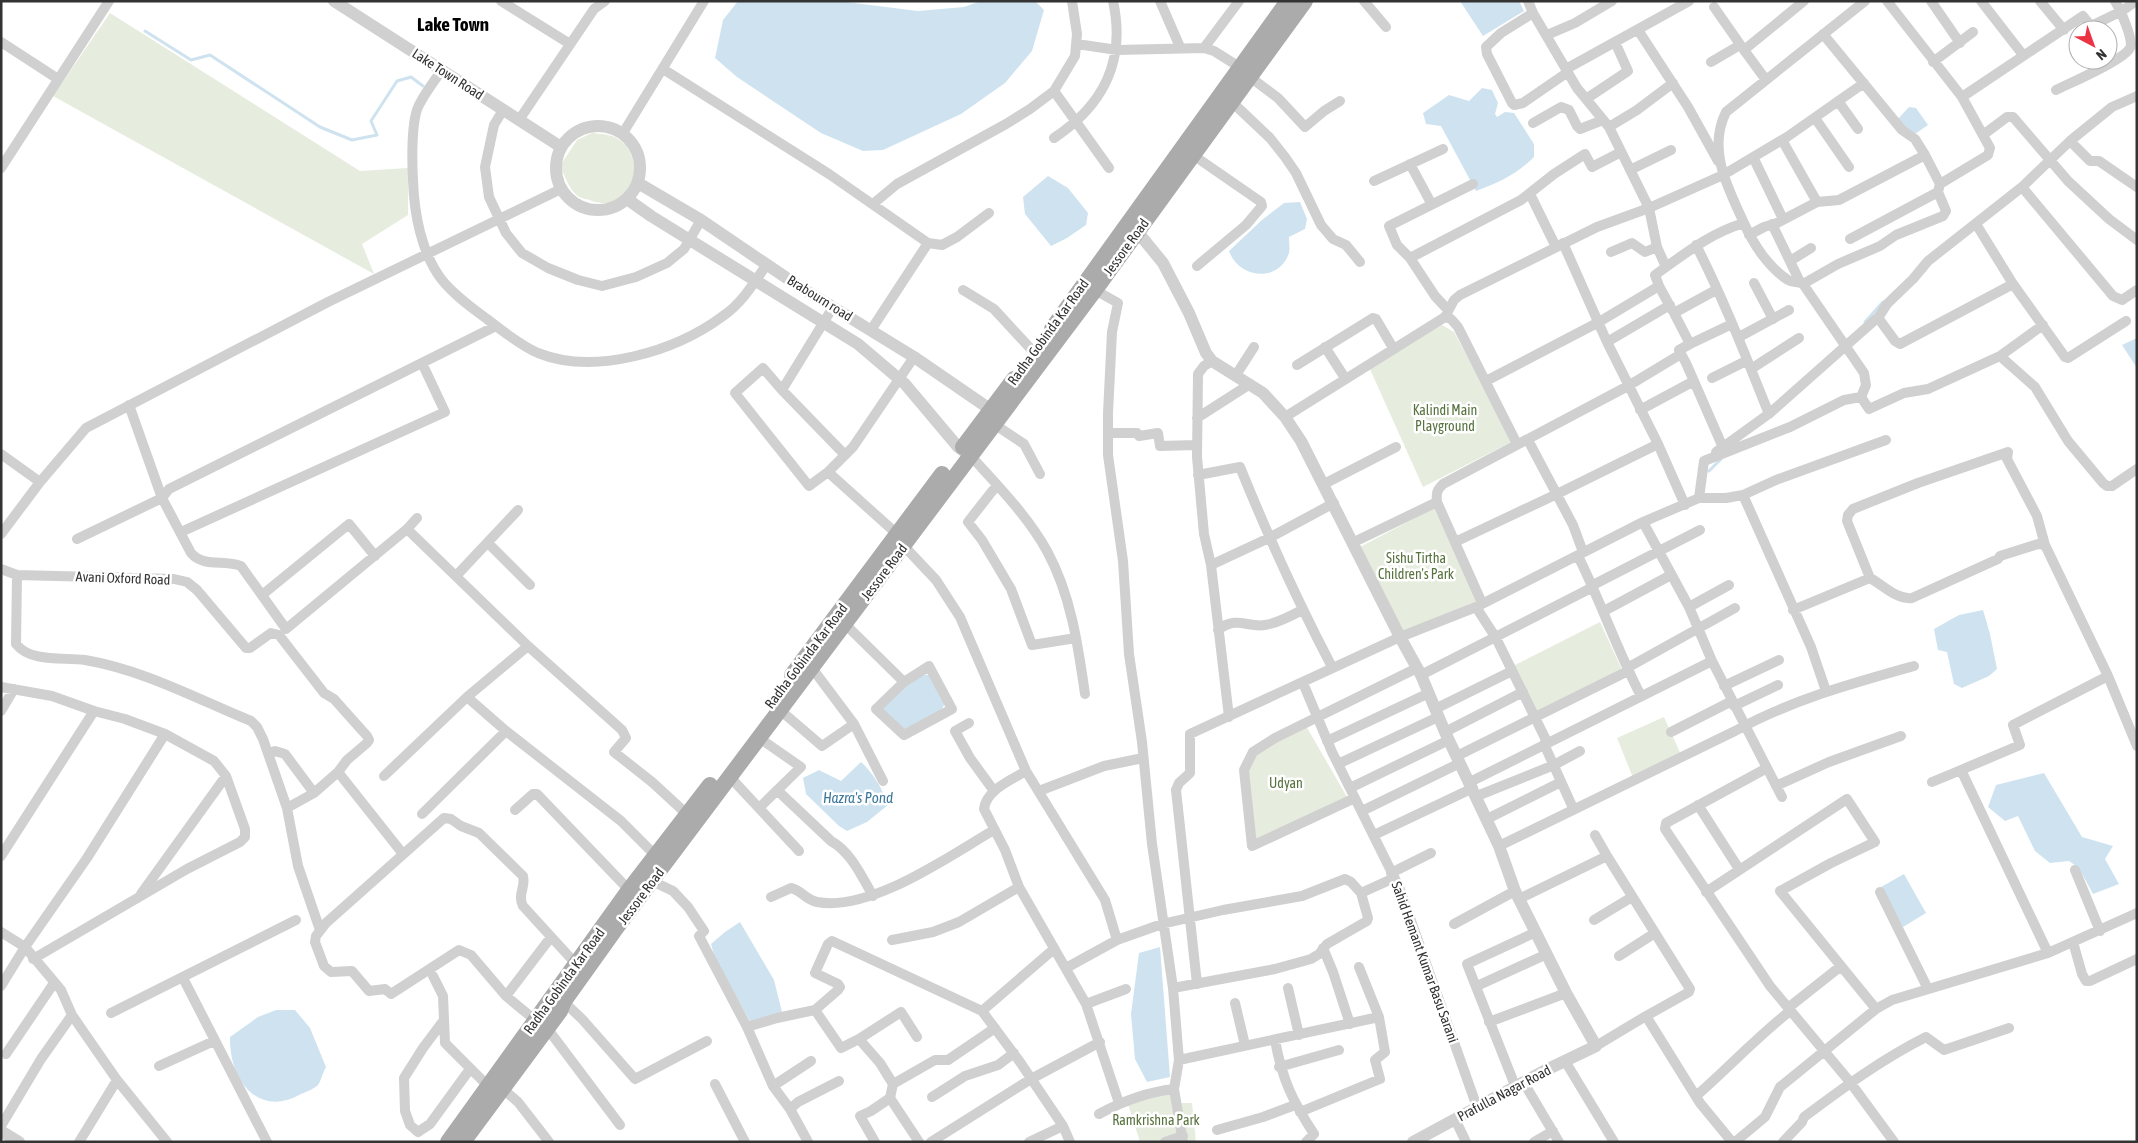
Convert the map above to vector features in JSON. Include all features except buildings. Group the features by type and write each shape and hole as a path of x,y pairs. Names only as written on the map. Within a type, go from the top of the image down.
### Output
{"main road":[{"name":"Radha Gobinda Kar Road","path":"1038,357 1245,72 1288,1"},
{"name":"Jessore Road","path":"995,416 1038,357 1095,290 1132,227 1193,155 1232,102 1245,72 1305,1"},
{"name":"Radha Gobinda Kar Road","path":"448,1142 495,1087 541,1024 559,997 576,964 629,890 660,860 692,819 966,452 995,416"},
{"name":"Jessore Road","path":"692,819 730,777 812,668 900,540"},
{"name":"Jessore Road","path":"559,997 652,881 660,860"},
{"path":"463,1142 495,1087"}],"street":[{"path":"1,168 109,1"},
{"name":"Lake Town Road","path":"334,1 561,147"},
{"path":"501,1 570,44"},
{"path":"519,120 594,10 605,1"},
{"path":"623,133 704,1"},
{"path":"873,204 897,184 1006,124 1054,91 1075,56 1077,34 1072,1"},
{"path":"1054,138 1076,123 1110,78 1117,50 1117,19 1113,1"},
{"path":"1160,1 1180,47"},
{"path":"1204,48 1239,1"},
{"path":"1364,1 1386,27"},
{"path":"1528,1 1532,13 1567,71 1586,99 1606,123 1649,208 1657,247 1666,267"},
{"path":"1547,35 1575,23 1612,1"},
{"path":"1532,13 1501,34 1486,47 1487,54 1514,105 1522,103 1567,71 1615,42 1689,1"},
{"path":"1711,62 1742,48 1804,1"},
{"path":"1723,172 1718,139 1720,126 1726,112 1865,1"},
{"path":"1850,239 1939,188 1990,153 1990,148 1962,97 1886,1"},
{"path":"1931,1 1960,43"},
{"path":"1981,1 2023,55"},
{"path":"2040,1 2064,30"},
{"path":"2056,90 2101,69 2129,50 2131,44 2122,11 2115,1"},
{"path":"1962,97 2083,16 2091,26 2122,11 2136,1"},
{"path":"1714,7 1766,80"},
{"path":"1638,30 1688,107 1723,172 1749,236 1774,269 1790,281 1802,283 1838,264 1880,246 1896,235 1944,216 1946,211 1939,188 1925,155 1915,139 1902,130 1823,34"},
{"path":"1933,62 1973,32"},
{"path":"1,42 58,78"},
{"path":"1586,99 1628,71 1615,42"},
{"path":"1076,44 1117,50 1180,47 1204,48 1214,51 1278,98 1305,127 1340,101"},
{"path":"663,68 829,174 928,243 942,245 957,237 989,213"},
{"path":"442,70 418,106 413,144 414,208 428,254 441,279 468,305 496,326 538,352 579,362 611,360 660,350 695,334 724,316 744,297 767,264"},
{"path":"1285,417 1446,314 1460,296 1597,227 1649,208 1753,157 1815,118 1864,83"},
{"path":"1533,123 1561,107 1569,110 1580,129 1606,123 1636,110 1673,84"},
{"path":"1054,91 1109,168"},
{"path":"1699,498 1704,461 1768,414 1878,318 1887,304 1913,279 1928,261 2022,187 2050,162 2070,140 2112,107 2137,96"},
{"path":"1838,101 1858,128"},
{"path":"1232,102 1270,138 1285,157 1296,173 1321,225 1333,239 1346,245 1360,262"},
{"path":"503,110 494,125 485,167 489,197 506,232 522,253 563,274 602,286 636,277 667,263 684,249 701,220"},
{"path":"1983,135 2007,117 2013,117 2050,162 2109,219 2137,240"},
{"path":"1815,118 1848,167"},
{"path":"601,125 623,133 631,140 637,150 641,172 638,183 627,199 614,207 599,210 584,208 571,200 561,189 556,175 556,161 561,147 568,138 589,126 601,125"},
{"path":"1782,140 1817,202"},
{"path":"2070,140 2090,162 2099,161 2137,187"},
{"path":"1374,181 1443,149"},
{"path":"1630,170 1671,150"},
{"path":"1410,258 1521,200 1554,174 1585,154 1592,167 1621,152"},
{"path":"1193,155 1261,202 1262,206 1246,225 1197,266"},
{"path":"1749,236 1817,202 1839,200 1925,155"},
{"path":"1753,157 1783,220"},
{"path":"1410,164 1431,203"},
{"name":"Brabourn road","path":"638,183 701,220 914,357 995,416"},
{"path":"1473,184 1431,203 1389,226 1397,245 1410,258 1446,314 1458,327 1517,444"},
{"path":"2022,187 2112,296 2122,300 2137,290"},
{"path":"1,534 40,482 86,428 98,424 129,405 328,302 561,189"},
{"path":"1530,194 1560,245 1599,322 1628,386 1658,444 1685,505"},
{"path":"627,199 651,216 858,344 899,379 997,485 1030,524 1047,551 1064,589 1075,626 1085,694"},
{"path":"1690,344 1655,275 1696,245 1726,228 1744,223"},
{"path":"1772,224 1802,283 1846,344 1864,373 1866,385 1861,397"},
{"path":"1976,224 2013,284 2068,358 2126,322"},
{"path":"1132,227 1163,263 1189,313 1206,353 1212,361 1263,393 1285,417 1301,441 1419,671 1447,736 1499,846 1517,895 1566,993 1596,1046 1690,990 1594,835"},
{"path":"871,330 928,243"},
{"path":"1611,252 1632,243 1645,252 1657,247"},
{"path":"1696,245 1739,338 1768,414"},
{"path":"1790,261 1811,248"},
{"path":"1754,283 1773,319"},
{"path":"1878,318 1895,341 1900,344 2013,284"},
{"path":"1486,381 1599,322 1659,286"},
{"path":"963,290 994,309 1038,357"},
{"path":"1095,290 1118,303 1112,332 1108,433 1112,492 1123,561 1130,654 1162,924 1172,988 1179,1060 1174,1089 1183,1139 1165,1142"},
{"path":"1607,342 1672,309 1716,290"},
{"path":"782,390 834,307"},
{"path":"1739,338 1789,310"},
{"path":"1297,365 1375,318 1393,348"},
{"path":"1722,449 1679,350 1732,324"},
{"path":"1861,397 1869,409 1904,393 1928,389 2000,356 2043,325"},
{"path":"77,539 162,498 169,489 496,326"},
{"path":"1712,378 1749,365 1799,338"},
{"path":"1236,375 1254,347"},
{"path":"1325,347 1345,378"},
{"path":"1573,808 1535,717 1479,605 1455,542 1437,502 1436,493 1443,484 1628,386 1681,354"},
{"path":"2000,356 2035,387 2068,441 2103,483 2107,486 2112,486 2137,469"},
{"path":"845,455 782,390 764,368 735,393 810,486 828,472 854,447 914,357"},
{"path":"1212,361 1204,366 1198,374 1198,476 1204,534 1211,565 1229,717"},
{"path":"181,532 445,412 422,362"},
{"path":"1640,410 1694,382"},
{"path":"1197,418 1250,384"},
{"path":"1704,461 1722,449 1737,448 1790,426 1844,400 1861,397"},
{"path":"129,405 162,498 191,554 204,562 232,562 241,566 286,629 407,529 417,518"},
{"path":"995,416 1024,444 1040,474"},
{"path":"1108,433 1137,433 1138,436 1158,433 1160,446 1197,445"},
{"path":"1528,440 1573,525 1593,586 1627,669 1641,696"},
{"path":"1198,984 1176,790 1179,783 1190,773 1190,734 1303,683 1332,667 1479,605 1643,522 1699,498 1726,498 1743,494 1886,440"},
{"path":"1455,542 1658,444"},
{"path":"1324,484 1396,447"},
{"path":"2045,545 2038,544 2000,556 1998,559 1912,598 1897,596 1884,585 1870,578 1847,521 1848,515 1853,509 2008,452 2007,459 2037,516 2045,545 2108,676 2137,746"},
{"path":"1,454 40,482"},
{"path":"1198,476 1240,467 1269,538 1302,610 1332,667"},
{"path":"828,472 900,540 936,580 960,617 1026,771 1105,900 1117,940"},
{"path":"997,485 968,522 982,540 1011,588 1032,645 1076,638"},
{"path":"1743,494 1811,647 1826,691"},
{"path":"1352,543 1437,502"},
{"path":"1211,565 1269,538 1334,503"},
{"path":"456,576 518,510"},
{"path":"1643,522 1688,607 1744,726 1782,796"},
{"path":"262,595 350,524 375,556"},
{"path":"407,529 528,646 622,730 626,738 614,752 652,782 692,819"},
{"path":"1523,692 1353,793 1252,846 1244,770 1253,752 1275,738 1317,717 1496,638 1700,530"},
{"path":"488,542 530,585"},
{"name":"Avani Oxford Road","path":"1,569 17,575 174,578 187,582 196,590 246,648 250,648 271,633 279,635 324,693 334,698 369,740 347,760 338,772 314,793 287,808"},
{"path":"17,575 16,644 21,650 33,655 86,660 164,682 251,721 257,727 269,754 287,808 298,866 320,930"},
{"path":"1604,611 1672,575"},
{"path":"1793,610 1870,578"},
{"path":"1688,607 1729,585"},
{"path":"1362,811 1627,669 1735,608"},
{"path":"1218,630 1225,625 1242,622 1264,626 1302,610"},
{"path":"844,624 904,682"},
{"path":"384,776 467,697 528,646"},
{"path":"1724,686 1780,660"},
{"path":"1374,835 1473,789 1546,743 1712,661"},
{"path":"929,666 952,709 904,735 876,709 904,682 929,666"},
{"path":"1499,846 1761,717 1826,691 1914,666"},
{"path":"812,668 854,724 883,780"},
{"path":"1338,764 1437,713 1512,670"},
{"path":"1932,782 2020,745 2013,725 2108,676"},
{"name":"Sahid Hemant Kumar Basu Sarani","path":"1303,683 1327,741 1399,887 1477,1107"},
{"path":"1671,732 1733,703 1778,685"},
{"path":"1,687 52,696 94,711 125,718 165,734 214,760 226,776 244,822 244,838 240,842 188,869 33,959"},
{"path":"1,711 14,689"},
{"path":"1327,741 1429,693"},
{"path":"467,697 506,731 621,821 660,860"},
{"path":"780,710 822,746 854,724"},
{"path":"1,856 94,711"},
{"path":"969,723 955,731 970,758 994,791"},
{"path":"422,814 506,731"},
{"path":"1,986 165,734"},
{"path":"1776,786 1829,762 1901,736"},
{"path":"757,740 766,742 801,767 759,808"},
{"path":"269,754 275,751 285,754 314,793"},
{"path":"1473,789 1554,765 1580,752"},
{"path":"1039,791 1104,766 1143,758"},
{"path":"1767,768 1666,823 1665,829 1770,986 1850,1082 1894,1142"},
{"path":"1961,770 2048,954"},
{"path":"1026,771 994,791 987,798 984,809 1005,850 1019,887 1086,1004 1119,1103"},
{"path":"338,772 403,854"},
{"path":"138,899 226,776"},
{"path":"730,777 799,851"},
{"path":"1487,820 1561,782"},
{"path":"777,790 832,841 838,844 852,860 873,896"},
{"path":"515,810 533,794 537,794 629,890"},
{"path":"1706,892 1847,799 1875,842 1831,863 1780,891 1876,1009"},
{"path":"1698,806 1739,869"},
{"path":"576,964 521,902 523,876 483,836 473,829 461,826 451,819 444,818 320,930 315,942 326,970 331,972 352,971 369,991 385,988 391,994 459,950 471,956 506,996 541,1024 620,1125"},
{"path":"771,897 791,888 797,889 809,899 827,903 873,896 928,869 994,830"},
{"path":"1360,893 1431,853"},
{"path":"1454,924 1607,856"},
{"path":"2075,870 2100,931"},
{"path":"1066,968 1117,940 1162,924 1302,896 1345,879 1351,882 1360,893 1368,918 1367,921 1323,948 1315,957 1275,970 1172,988"},
{"path":"652,881 673,891 688,907 704,931 699,936 747,1027 773,1086 790,1108 808,1142"},
{"path":"892,940 933,932 959,922 1019,887"},
{"path":"1880,892 1928,988"},
{"path":"1594,920 1632,897"},
{"path":"1736,1142 1770,1110 1776,1092 1780,1087 1876,1009 1892,1000 1928,988 2048,954 2137,913"},
{"path":"111,1013 296,920"},
{"path":"1,932 25,947 60,990 72,1015 118,1080 167,1142"},
{"path":"1536,932 1467,964 1477,986 1489,1022 1520,1085 1559,1142"},
{"path":"1619,956 1655,933"},
{"path":"506,996 551,937"},
{"path":"747,1027 814,1010 840,987 838,984 815,973 828,944 832,941 982,1011 1014,1053 1062,1126 1070,1142"},
{"path":"2073,942 2082,974 2086,980 2090,981 2137,958"},
{"path":"1323,948 1350,1024"},
{"path":"982,1011 1054,949"},
{"path":"1477,986 1547,954"},
{"path":"1696,1096 1746,1052 1789,1010 1842,966"},
{"path":"1217,1130 1298,1108 1379,1081 1380,1078 1375,1060 1385,1052 1379,1017 1359,968"},
{"path":"433,976 443,996 445,1043 470,1069 518,1102 549,1142"},
{"path":"183,978 267,1142"},
{"path":"6,1054 54,983"},
{"path":"1288,988 1300,1035"},
{"path":"1086,1004 1126,989"},
{"path":"1489,1022 1566,993"},
{"path":"559,997 635,1079 707,1041"},
{"path":"1236,1003 1245,1045"},
{"path":"814,1010 841,1048 859,1039 900,1012 917,1038"},
{"path":"1,1126 40,1059 72,1015"},
{"path":"1646,1016 1696,1096 1732,1142"},
{"path":"1179,1060 1379,1017"},
{"path":"444,1020 422,1048 404,1078 405,1110 410,1125 418,1132 430,1124 470,1069"},
{"path":"893,1084 935,1060 948,1060 996,1028"},
{"path":"1784,1142 1802,1122 1804,1116 1850,1082 1900,1050 1926,1037 1944,1050 2009,1028"},
{"path":"859,1039 880,1063 893,1084 890,1098 871,1112 860,1116 875,1142"},
{"path":"159,1066 214,1040"},
{"path":"1275,1040 1280,1066 1298,1108 1314,1134 1306,1142"},
{"path":"931,1142 1031,1079 1100,1042"},
{"name":"Prafulla Nagar Road","path":"1413,1142 1596,1046"},
{"path":"1280,1066 1339,1050"},
{"path":"932,1097 965,1076 998,1065 1014,1053"},
{"path":"773,1086 811,1061"},
{"path":"1565,1061 1614,1142"},
{"path":"79,1142 118,1080"},
{"path":"790,1108 839,1081"},
{"path":"715,1084 746,1142"},
{"path":"1099,1114 1119,1103 1152,1092 1174,1089"},
{"path":"890,1098 919,1142"},
{"path":"1455,1120 1466,1142"},
{"path":"1029,1142 1062,1126"},
{"path":"1,1131 19,1142"},
{"path":"1534,1142 1553,1131"}],"green space":[{"path":"110,13 360,171 408,168 408,215 362,244 374,274 53,96"},
{"path":"592,133 609,135 618,139 627,147 632,158 634,170 632,182 627,192 619,200 607,203 579,197 570,187 560,166 577,140"},
{"name":"Kalindi Main Playground","path":"1442,325 1454,332 1513,441 1423,487 1369,367"},
{"name":"Sishu Tirtha Children's Park","path":"1434,508 1477,601 1404,633 1360,547"},
{"path":"1600,622 1623,672 1534,717 1509,668"},
{"path":"1664,717 1682,757 1634,780 1617,738"},
{"name":"Udyan","path":"1302,719 1351,804 1250,850 1243,799 1254,747"},
{"name":"Ramkrishna Park","path":"1174,1089 1179,1103 1192,1103 1196,1142 1140,1142 1128,1104"}],"water":[{"path":"738,1 838,1 918,11 964,7 981,1 1035,1 1044,10 1032,51 1005,83 961,114 883,150 863,151 821,133 737,77 715,58 723,20"},
{"path":"1460,1 1519,1 1524,11 1483,36"},
{"path":"1482,88 1492,90 1498,103 1495,114 1497,117 1505,112 1514,113 1534,144 1534,157 1507,177 1476,191 1441,126 1426,124 1423,113 1449,95 1469,101"},
{"path":"1909,107 1916,108 1928,125 1912,136 1897,120"},
{"path":"1048,176 1068,188 1088,213 1086,225 1051,246 1025,214 1023,197"},
{"path":"1300,202 1307,219 1305,229 1289,237 1289,253 1284,263 1268,273 1259,274 1241,267 1234,260 1229,251 1262,220 1284,203"},
{"path":"2137,338 2137,368 2122,345"},
{"path":"1983,610 1997,669 1989,676 1962,688 1954,684 1947,652 1938,650 1934,629 1959,615"},
{"path":"919,674 929,675 945,703 941,711 904,731 881,710"},
{"name":"Hazra's Pond","path":"861,762 877,782 888,805 867,822 847,831 839,826 806,794 803,778 819,770 841,781"},
{"path":"2044,773 2082,837 2113,846 2105,859 2119,884 2093,894 2079,868 2069,861 2050,863 2035,851 2018,816 2005,821 1988,807 1996,785"},
{"path":"1904,874 1926,913 1903,927 1881,887"},
{"path":"740,922 774,980 782,1012 752,1025 715,958 711,944"},
{"path":"1160,947 1170,1077 1147,1082 1135,1059 1131,1014 1139,953"},
{"path":"276,1010 295,1010 310,1028 326,1067 318,1085 314,1088 285,1100 271,1101 259,1098 240,1080 234,1067 230,1037 258,1017"}],"waterway":[{"path":"145,31 191,60 210,55 320,127 352,140 377,135 371,121 397,81 411,77 423,86"},
{"path":"1865,322 1883,302"},
{"path":"1709,471 1721,459"}],"district":[{"name":"Lake Town","path":"453,24"}]}
